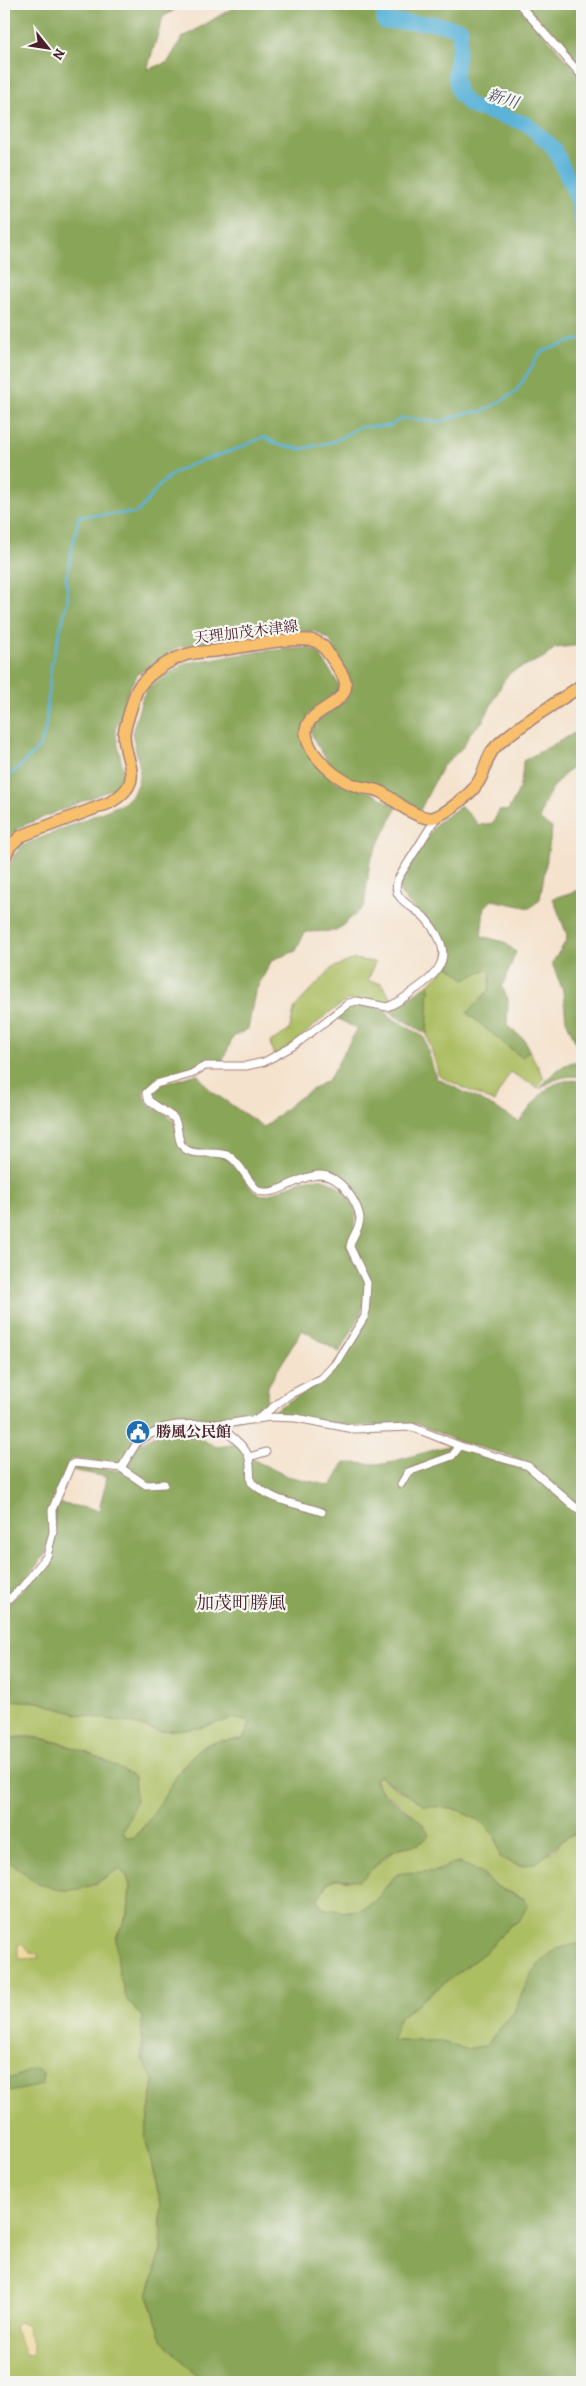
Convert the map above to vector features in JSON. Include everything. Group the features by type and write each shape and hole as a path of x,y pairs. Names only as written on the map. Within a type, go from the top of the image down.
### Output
{"main road":[{"name":"天理加茂木津線","path":"4,859 10,846 21,836 109,803 120,797 126,789 132,770 124,731 132,712 136,693 144,680 182,655 264,643 313,640 324,646 344,678 345,688 342,695 310,720 307,726 306,734 312,748 326,766 339,779 378,791 418,815 436,818"},
{"path":"436,818 477,785 491,752 503,740 582,686"}],"street":[{"path":"518,4 582,76"},
{"path":"256,1420 289,1395 322,1378 335,1364 365,1316 367,1283 350,1247 359,1224 359,1213 352,1197 345,1188 323,1176 303,1177 268,1192 259,1192 227,1155 194,1152 184,1147 181,1143 174,1118 149,1101 146,1092 156,1084 192,1074 205,1066 246,1066 264,1062 295,1045 349,1003 357,1001 387,1007 405,997 435,975 443,962 444,952 440,942 424,917 398,895 396,884 436,818"},
{"path":"121,1468 134,1444 147,1435 165,1427 218,1424 270,1418 296,1418 364,1429 412,1426 460,1446 528,1466 582,1513"},
{"path":"218,1424 226,1434 240,1443 249,1457 251,1482 264,1494 283,1502 295,1502 322,1512"},
{"path":"401,1484 408,1472 452,1456 460,1446"},
{"path":"249,1457 266,1452"},
{"path":"4,1604 22,1587 46,1556 53,1532 52,1510 70,1465 74,1463 121,1468 146,1485 164,1484"}],"green space":[{"path":"4,4 184,4 163,17 147,70 168,62 182,38 229,10 235,4 517,4 582,77 582,645 555,648 545,657 511,672 504,680 483,721 470,733 463,747 442,767 420,810 342,774 329,763 317,745 311,733 314,723 346,699 350,689 349,677 330,640 315,631 263,634 179,647 138,674 128,690 115,730 123,770 121,781 117,787 22,826 4,840"},
{"path":"524,4 582,4 582,71 554,37"},
{"path":"308,648 318,652 341,688 308,715 309,749 320,769 337,782 372,793 397,807 370,861 364,907 336,931 305,932 296,951 272,960 255,992 248,1029 233,1037 222,1063 205,1065 181,1073 158,1082 143,1091 146,1101 153,1108 171,1118 182,1148 227,1158 236,1166 250,1187 260,1194 264,1195 310,1179 327,1180 344,1192 350,1199 355,1213 355,1228 349,1252 365,1283 362,1311 339,1352 302,1330 268,1386 266,1407 247,1416 228,1420 169,1423 150,1429 134,1442 119,1464 73,1459 68,1462 45,1555 20,1586 4,1601 4,877 15,854 22,846 124,803 133,794 138,782 140,769 132,733 143,696 150,686 185,663 264,651"},
{"path":"582,729 582,762 567,772 554,786 542,811 540,820 552,828 540,899 530,908 492,900 484,908 481,936 504,942 516,952 502,987 508,999 507,1026 524,1039 529,1050 522,1058 467,1013 489,990 491,973 487,969 465,979 445,963 446,951 443,940 402,896 399,888 401,879 437,823 461,806 479,825 493,823 499,810 507,811 517,794 521,781 523,761"},
{"path":"582,891 582,1077 560,1078 540,1089 556,1071 577,1061 581,1055 566,1020 563,991 552,963 566,941 567,935 553,898"},
{"path":"354,959 375,962 368,981 381,983 393,1002 387,1005 348,1000 330,1012 294,1043 274,1056 270,1042 289,1031 295,1007 332,968"},
{"path":"445,963 465,979 487,969 491,973 489,990 468,1013 522,1057 529,1050 544,1078 538,1088 510,1072 494,1102 439,1076 427,1034 429,984 443,970"},
{"path":"429,984 427,1034 394,1015 390,1009"},
{"path":"357,1003 386,1010 392,1018 424,1037 436,1078 519,1122 538,1098 552,1086 570,1080 582,1081 582,1509 529,1463 501,1453 461,1443 418,1424 354,1426 268,1414 324,1380 367,1317 371,1289 368,1276 353,1251 354,1242 360,1230 354,1196 347,1186 338,1179 314,1173 302,1175 268,1189 258,1188 237,1160 194,1150 186,1145 179,1121 151,1099 148,1093 157,1086 197,1074 211,1091 264,1127 297,1099 329,1079 357,1029 333,1016 350,1005"},
{"path":"177,1428 217,1447 243,1443 254,1460 287,1476 331,1486 344,1463 384,1464 451,1445 526,1468 582,1517 582,1832 571,1835 537,1861 528,1865 515,1864 500,1857 496,1837 481,1822 459,1810 423,1805 379,1776 375,1779 378,1787 384,1794 417,1819 429,1834 419,1844 400,1848 390,1853 359,1880 335,1879 327,1883 318,1900 323,1908 343,1911 359,1910 373,1902 391,1880 399,1874 437,1871 456,1863 472,1868 499,1888 518,1896 528,1904 520,1920 508,1927 488,1950 400,2017 391,2041 439,2041 464,2049 485,2046 514,2012 533,1970 556,1949 582,1943 582,2382 202,2382 162,2339 148,2295 161,2251 161,2204 145,2137 154,2081 142,2059 142,2017 127,2000 119,1974 116,1938 128,1913 130,1887 127,1876 119,1869 100,1881 81,1888 61,1890 51,1888 34,1880 4,1859 4,1740 36,1738 71,1747 106,1761 134,1777 136,1801 123,1832 126,1837 133,1838 153,1815 180,1771 200,1749 211,1743 243,1739 251,1722 233,1718 199,1728 159,1731 126,1722 76,1714 39,1702 4,1700 4,1608 27,1586 47,1560 54,1541 56,1503 99,1510 107,1477 71,1470 75,1466 123,1471 140,1443 166,1430"},
{"path":"5,1699 39,1702 76,1714 126,1722 159,1731 199,1728 233,1718 251,1722 243,1739 210,1743 182,1767 154,1815 133,1838 126,1837 123,1832 132,1812 108,1762 71,1746 44,1739 17,1737 4,1740"},
{"path":"379,1776 399,1791 434,1807 459,1810 481,1822 496,1837 496,1843 503,1857 517,1865 523,1866 552,1852 562,1841 571,1835 582,1832 582,1943 556,1949 533,1970 514,2012 485,2046 464,2049 439,2041 390,2041 400,2017 488,1950 508,1927 520,1920 524,1898 499,1888 483,1874 459,1863 445,1866 436,1871 397,1874 377,1900 363,1909 341,1912 323,1908 318,1900 327,1883 335,1879 350,1881 363,1877 395,1849 419,1844 414,1815 379,1789 375,1779"},
{"path":"4,1859 14,1864 39,1883 92,1886 119,1869 127,1876 130,1887 128,1913 116,1938 127,2000 142,2017 142,2059 154,2081 145,2137 161,2204 161,2251 148,2295 162,2339 202,2382 4,2382"},
{"path":"35,2069 43,2072 43,2085 4,2093 4,2076 11,2078"}],"sand":[{"path":"21,1944 30,1952 39,1954 39,1958 18,1959 18,1945"},
{"path":"17,2322 26,2325 32,2343 32,2355 25,2354 14,2327"}],"waterway":[{"name":"新川","path":"383,4 384,22 432,23 461,29 455,76 459,94 470,106 527,124 554,148 577,198 582,222"},
{"path":"4,781 38,749 45,732 51,666 68,599 66,579 79,516 136,513 164,481 181,469 265,437 278,445 302,449 335,441 359,427 390,426 402,418 440,422 465,413 482,412 516,392 541,352 576,340 582,340"}],"place":[{"name":"勝風公民館","path":"138,1432"}],"district":[{"name":"加茂町勝風","path":"241,1603"}]}
